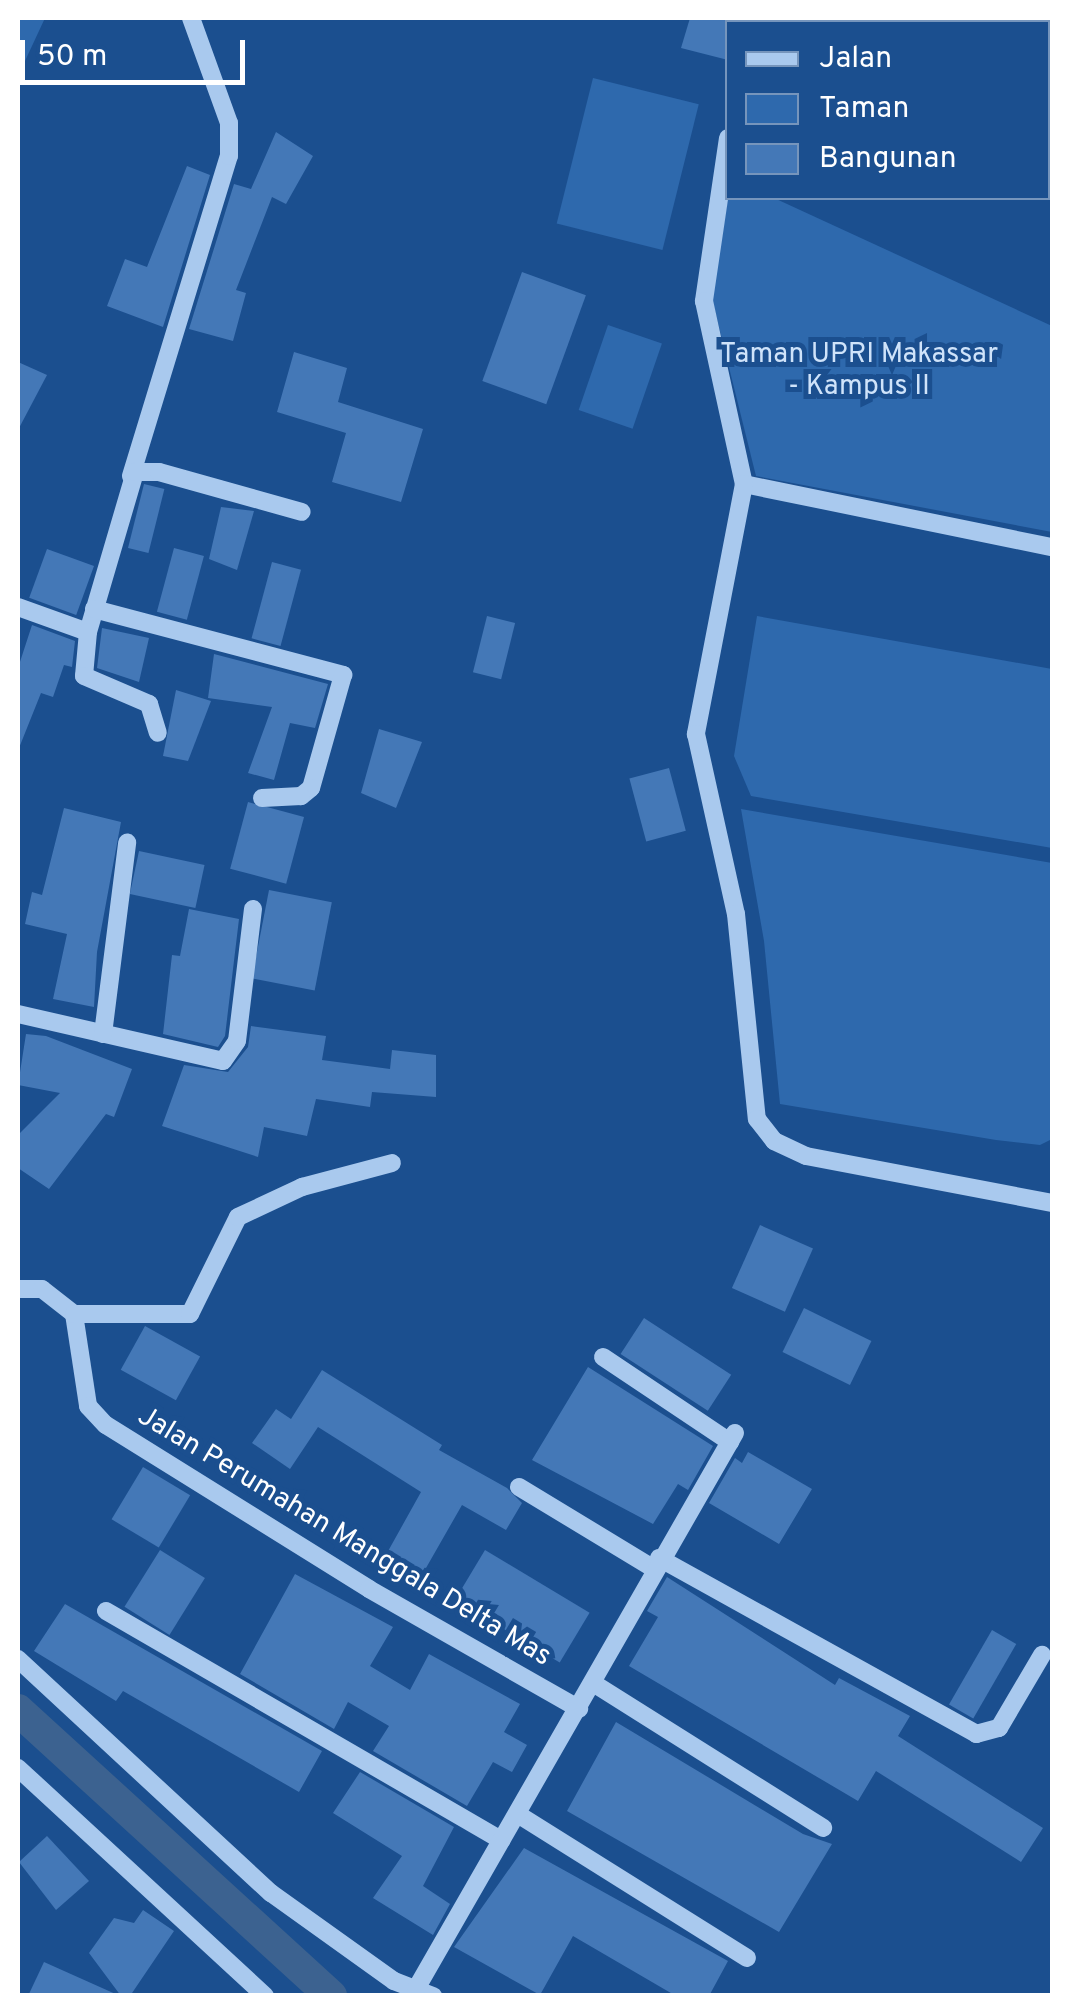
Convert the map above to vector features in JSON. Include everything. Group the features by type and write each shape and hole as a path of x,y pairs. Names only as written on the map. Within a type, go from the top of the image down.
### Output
{"street":[{"path":"158,733 149,704 84,676 94,609 230,156 229,123 191,18"},
{"path":"725,158 704,301 744,484 696,734 736,914 757,1119 774,1142 806,1156 1052,1204"},
{"path":"132,476 159,472 302,512"},
{"path":"744,484 1052,546"},
{"path":"18,607 88,632"},
{"path":"94,609 343,675 310,788 301,796 262,798"},
{"path":"103,1034 127,843"},
{"path":"18,1014 215,1062 232,1054 253,909"},
{"path":"18,1289 42,1289 74,1314 190,1314 238,1218 302,1187 392,1163"},
{"name":"Jalan Perumahan Manggala Delta Mas","path":"74,1314 84,1344 88,1406 106,1425 369,1590 579,1709"},
{"path":"18,1658 271,1893 389,1988 425,1992 501,1840 519,1816 656,1563 732,1438 603,1356"},
{"path":"519,1487 976,1734 998,1728 1042,1655"},
{"path":"106,1611 501,1840"},
{"path":"592,1683 823,1828"},
{"path":"18,1768 265,1996"},
{"path":"519,1816 747,1958"}],"green space":[{"path":"18,18 45,18 18,76"},
{"path":"593,78 699,104 662,250 557,224"},
{"name":"Taman UPRI Makassar - Kampus II","path":"728,200 778,200 1052,326 1052,532 756,476 712,299"},
{"path":"608,325 662,344 633,429 579,410"},
{"path":"757,616 1052,669 1052,848 751,796 734,756"},
{"path":"741,809 1052,863 1052,1139 1040,1145 996,1140 780,1104 764,941"}],"building":[{"path":"690,18 728,18 725,59 681,48"},
{"path":"276,132 313,156 286,204 272,197 236,290 246,293 233,341 189,329 234,184 251,189"},
{"path":"187,166 210,175 163,327 107,306 125,259 147,267"},
{"path":"522,272 586,295 546,404 482,381"},
{"path":"294,352 347,368 338,402 423,429 401,502 332,482 346,433 277,412"},
{"path":"18,362 47,375 18,430"},
{"path":"144,484 164,489 148,553 128,548"},
{"path":"221,507 254,511 237,570 209,559"},
{"path":"174,548 204,556 187,620 157,612"},
{"path":"47,549 94,566 76,615 29,598"},
{"path":"272,562 301,570 281,646 252,638"},
{"path":"487,616 515,623 501,679 473,672"},
{"path":"32,625 75,641 72,667 64,665 53,697 41,693 19,748 18,668"},
{"path":"102,628 149,638 139,682 97,668"},
{"path":"214,654 328,684 315,728 290,723 274,780 248,773 272,707 208,698"},
{"path":"176,690 211,701 188,761 163,756"},
{"path":"379,729 422,742 396,808 361,793"},
{"path":"669,768 686,831 646,841 629,779"},
{"path":"248,802 304,817 286,884 230,869"},
{"path":"64,808 121,822 97,952 94,1007 53,999 67,934 25,924 32,892 42,895"},
{"path":"139,851 205,865 195,908 130,894"},
{"path":"269,890 332,902 315,991 252,978"},
{"path":"189,909 239,919 225,1036 218,1047 163,1034 172,955 180,956"},
{"path":"251,1026 326,1036 322,1060 390,1069 392,1050 436,1055 436,1097 372,1092 370,1107 316,1099 307,1136 264,1127 258,1157 162,1126 184,1065 228,1072 248,1047"},
{"path":"26,1034 46,1036 132,1069 114,1117 106,1114 49,1189 18,1168 18,1135 60,1093 18,1085"},
{"path":"760,1225 813,1249 785,1312 732,1288"},
{"path":"804,1308 871,1341 850,1385 783,1352"},
{"path":"644,1318 731,1375 708,1411 621,1354"},
{"path":"145,1326 200,1357 176,1400 121,1370"},
{"path":"588,1367 713,1446 688,1490 678,1484 653,1524 532,1460"},
{"path":"322,1370 442,1445 439,1450 507,1488 522,1503 506,1530 462,1505 418,1582 382,1562 421,1492 318,1427 290,1469 252,1443 276,1409 291,1419"},
{"path":"748,1452 812,1489 779,1544 709,1503 735,1458 742,1463"},
{"path":"143,1467 190,1495 159,1548 112,1519"},
{"path":"160,1550 205,1578 169,1635 124,1607"},
{"path":"485,1550 590,1613 560,1663 455,1600"},
{"path":"295,1574 393,1627 370,1666 410,1690 429,1654 520,1704 504,1732 527,1745 512,1772 493,1762 467,1806 373,1751 389,1726 348,1702 334,1729 240,1674"},
{"path":"667,1577 835,1685 839,1678 910,1716 898,1736 1043,1828 1021,1862 876,1771 858,1801 629,1666 658,1617 647,1611"},
{"path":"65,1604 322,1751 299,1792 123,1691 116,1701 34,1651"},
{"path":"992,1630 1016,1644 973,1718 949,1704"},
{"path":"616,1722 803,1834 832,1844 779,1932 567,1811"},
{"path":"360,1772 454,1827 423,1886 450,1904 433,1935 373,1898 402,1856 333,1813"},
{"path":"47,1836 89,1881 56,1910 19,1862"},
{"path":"524,1848 728,1961 709,1996 676,1996 573,1936 540,1995 454,1947"},
{"path":"143,1910 174,1931 130,1996 121,1996 89,1953 114,1918 134,1923"},
{"path":"44,1962 120,1996 28,1996"}],"waterway":[{"path":"18,1710 331,1996"}]}
